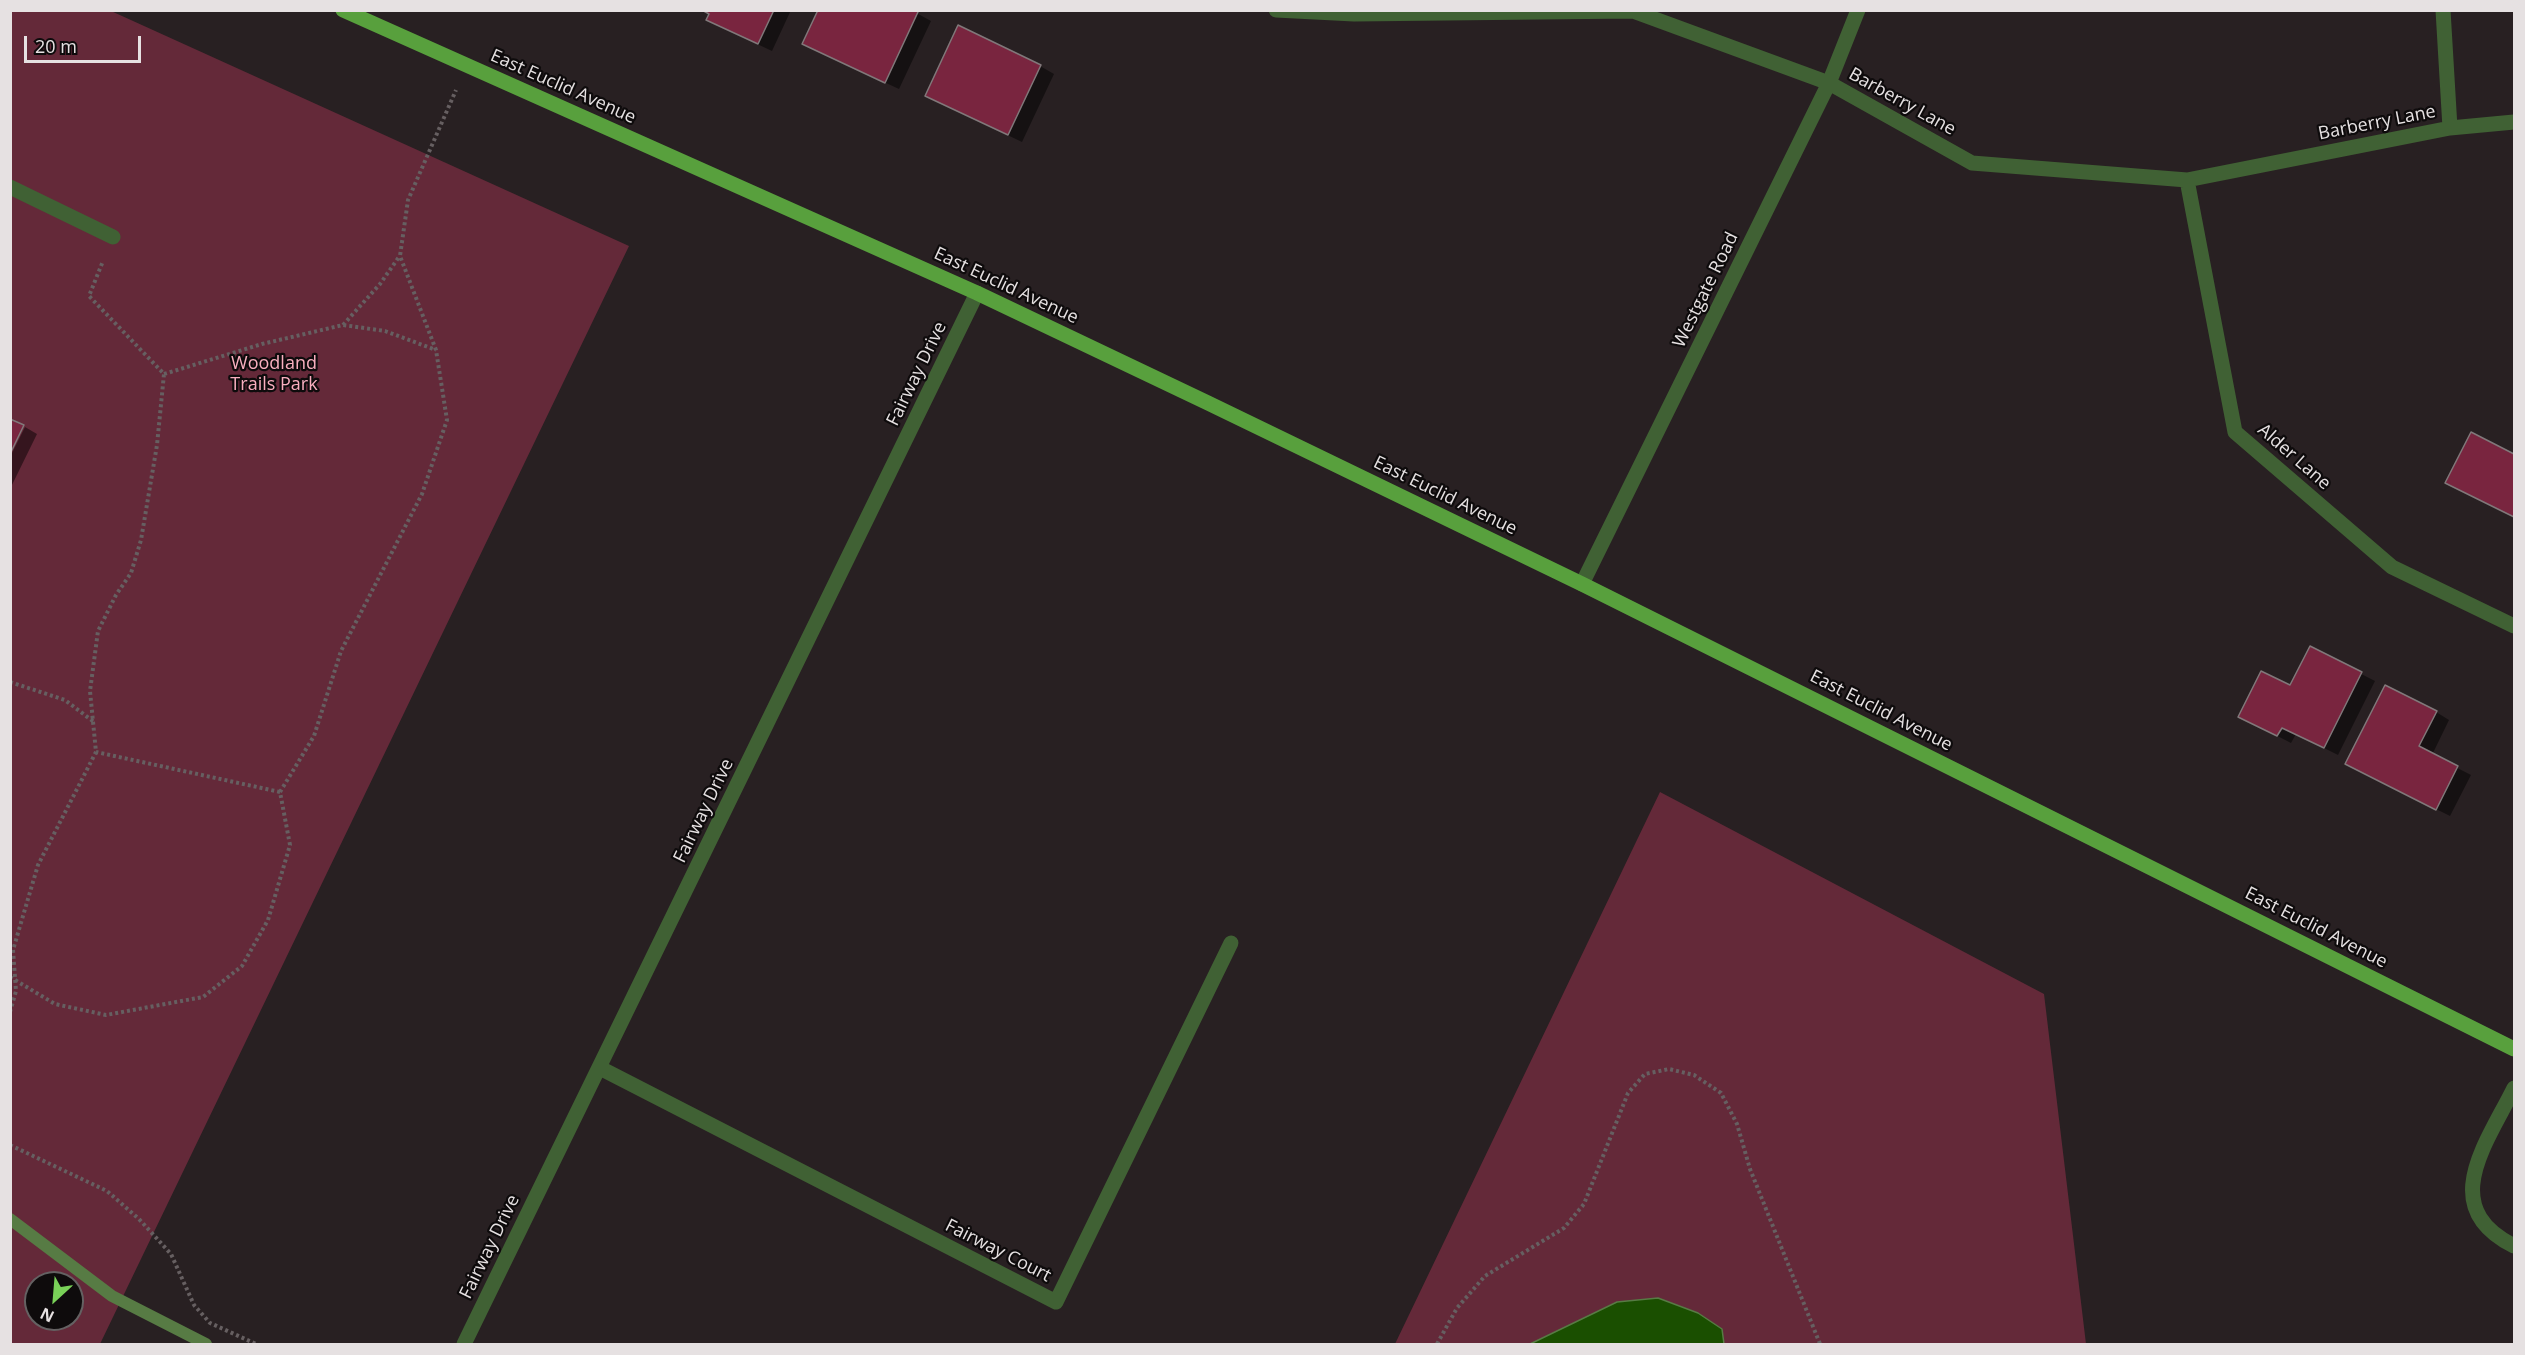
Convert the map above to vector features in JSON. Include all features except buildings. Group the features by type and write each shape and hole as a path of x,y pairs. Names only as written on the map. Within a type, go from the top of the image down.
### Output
{"main road":[{"name":"East Euclid Avenue","path":"343,10 978,293 1582,584 2514,1049"}],"street":[{"name":"Barberry Lane","path":"1276,10 1633,11 1829,83 1972,163 2187,180 2450,128 2514,122"},
{"name":"Westgate Road","path":"1582,584 1829,83 1858,10"},
{"path":"2443,10 2450,128"},
{"name":"Alder Lane","path":"2187,180 2235,432 2392,567 2514,626"},
{"path":"10,187 113,237"},
{"name":"Fairway Drive","path":"464,1344 978,293"},
{"name":"Fairway Court","path":"600,1068 1056,1302 1231,943"},
{"path":"2514,1088 2473,1175 2471,1193 2476,1214 2489,1231 2514,1246"}],"path":[{"path":"343,325 380,284 400,256 408,200 460,80"},
{"path":"10,1012 16,991 13,978 14,950 38,865 96,752 90,691 98,631 116,595 131,573 141,540 157,445 164,374 89,296 113,237"},
{"path":"13,978 55,1004 106,1015 203,997 242,966 268,920 290,845 280,792 314,736 341,651 422,494 447,420 436,350 400,256"},
{"path":"164,374 262,344 343,325 385,331 436,350"},
{"path":"10,682 65,700 94,722"},
{"path":"96,752 280,792"},
{"path":"1437,1344 1457,1308 1485,1276 1564,1228 1584,1204 1628,1093 1645,1074 1669,1069 1694,1075 1721,1093 1737,1124 1750,1169 1820,1344"},
{"path":"10,1145 107,1191 139,1219 171,1254 194,1305 210,1323 256,1344"}],"green space":[{"name":"Woodland Trails Park","path":"10,11 111,11 629,246 100,1344 11,1344"},
{"path":"1660,792 2044,994 2086,1344 1395,1344"}],"shaded area":[{"path":"1658,1298 1698,1313 1722,1329 1724,1344 1530,1344 1617,1302"}],"waterway":[{"path":"10,1219 112,1296 206,1344"}]}
